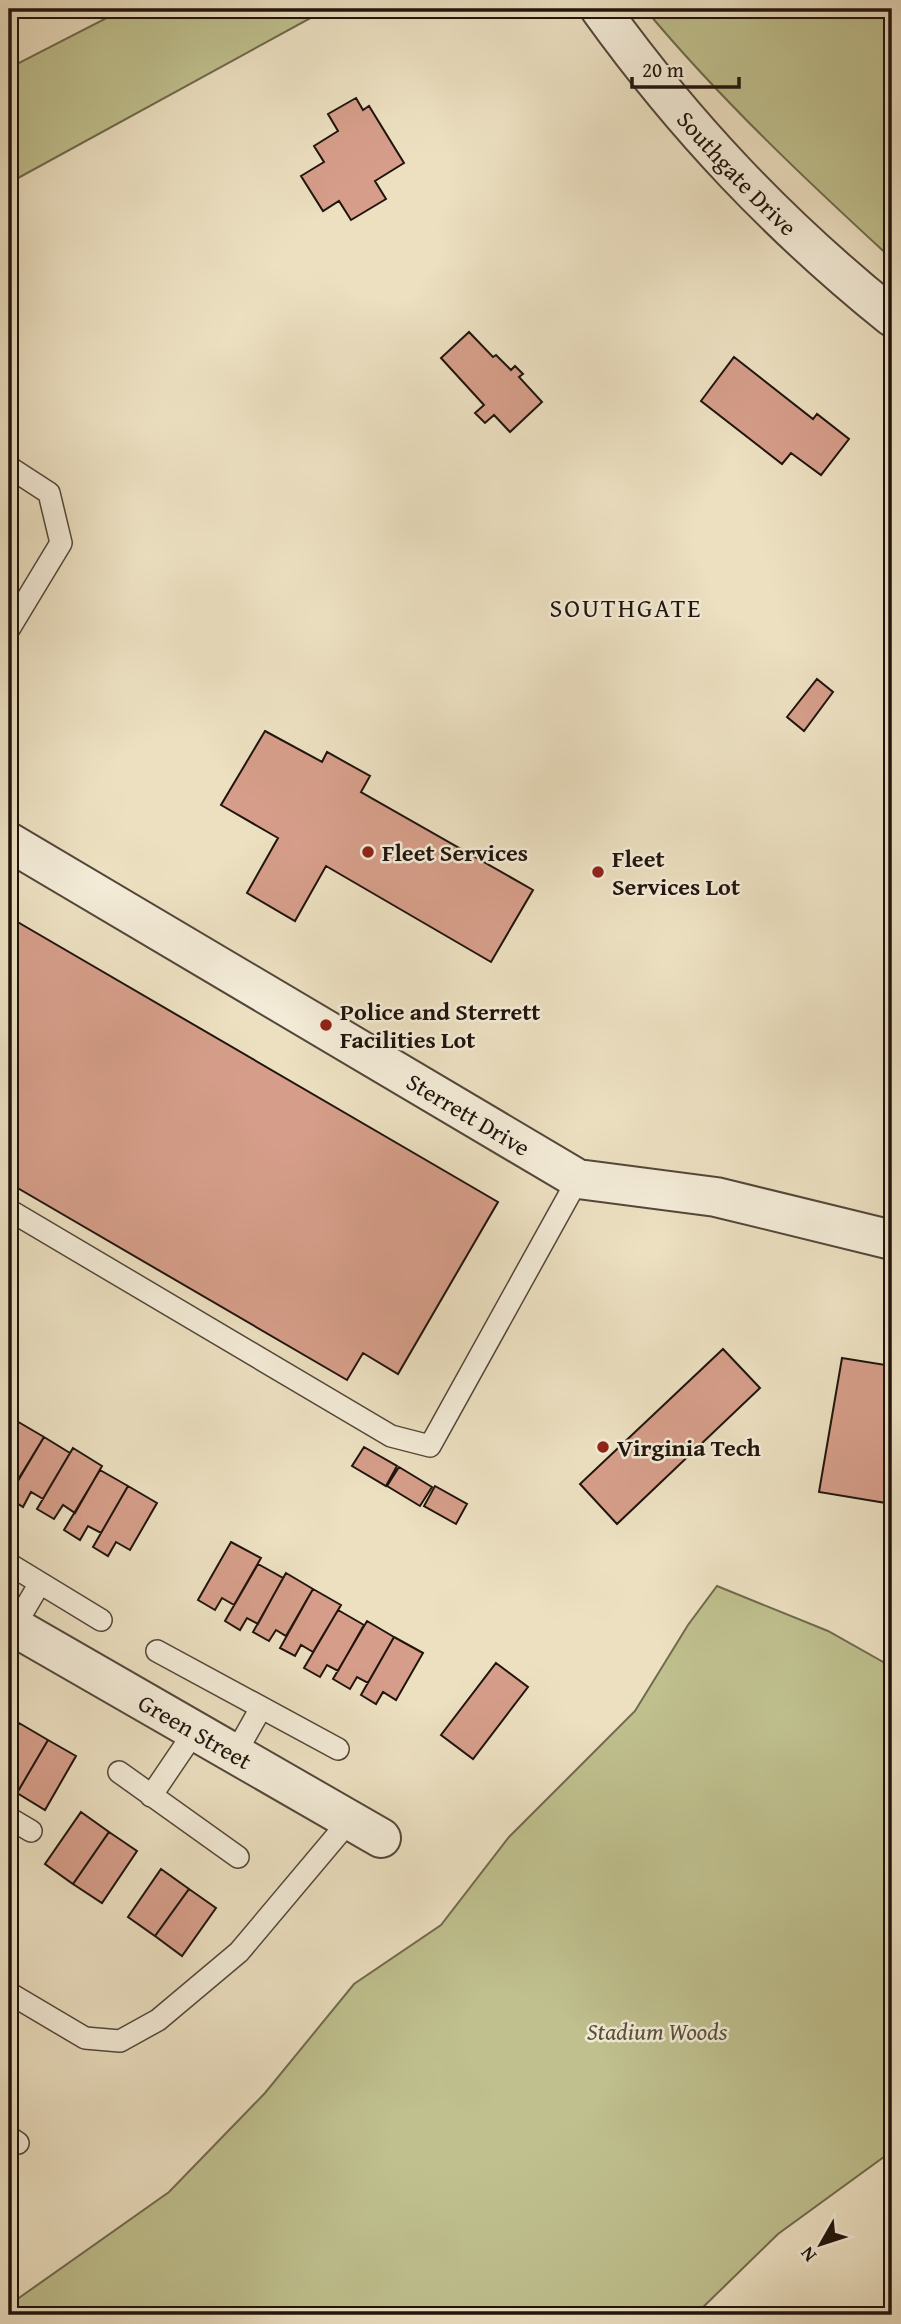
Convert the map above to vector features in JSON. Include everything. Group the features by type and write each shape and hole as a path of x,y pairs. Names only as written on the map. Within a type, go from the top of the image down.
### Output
{"street":[{"name":"Southgate Drive","path":"600,9 663,92 744,185 832,269 892,317"},
{"name":"Sterrett Drive","path":"9,842 578,1179 716,1198 892,1240"},
{"name":"Green Street","path":"11,1625 366,1829"}],"lane":[{"path":"9,467 49,492 61,543 9,629"},
{"path":"9,1210 391,1436 430,1446 578,1179"},
{"path":"9,1564 101,1620"},
{"path":"11,1625 40,1583"},
{"path":"157,1651 338,1749"},
{"path":"235,1754 261,1708"},
{"path":"151,1796 195,1731"},
{"path":"119,1772 238,1857"},
{"path":"9,1818 31,1831"},
{"path":"9,1993 85,2038 120,2041 158,2020 239,1952 366,1829"}],"green space":[{"path":"124,9 327,9 9,183 9,68"},
{"path":"645,9 892,9 892,259 733,107"},
{"name":"Stadium Woods","path":"717,1586 828,1631 892,1667 892,2151 778,2234 695,2315 9,2315 9,2305 169,2192 265,2093 354,1984 441,1925 509,1837 635,1711 688,1625"}],"building":[{"path":"356,98 363,110 369,106 404,163 375,181 386,199 351,220 339,201 323,211 301,176 324,162 314,146 338,131 328,114"},
{"path":"469,332 493,357 496,355 511,370 515,366 523,374 519,377 542,402 510,432 494,415 485,423 475,413 484,405 441,358"},
{"path":"734,357 813,419 817,414 849,439 821,475 791,453 782,464 701,401"},
{"path":"817,679 833,692 804,731 787,717"},
{"name":"Fleet Services","path":"265,731 322,762 327,752 370,776 361,792 533,890 491,962 326,866 295,921 247,893 278,838 221,805"},
{"path":"9,917 498,1202 398,1374 363,1353 347,1380 9,1183"},
{"path":"723,1349 760,1388 617,1524 580,1484"},
{"path":"842,1358 892,1366 892,1504 819,1492"},
{"path":"15,1420 44,1437 16,1483 9,1479 9,1430"},
{"path":"44,1437 70,1453 43,1499 31,1492 23,1507 9,1496"},
{"path":"364,1447 397,1466 386,1486 352,1466"},
{"path":"73,1448 102,1466 75,1513 63,1505 54,1519 37,1509"},
{"path":"399,1467 432,1487 420,1506 387,1486"},
{"path":"100,1470 128,1486 101,1533 88,1526 80,1540 64,1530"},
{"path":"128,1486 157,1503 130,1550 116,1542 108,1556 93,1547"},
{"path":"435,1486 467,1504 456,1524 424,1506"},
{"path":"231,1542 261,1558 234,1605 222,1598 215,1610 198,1600"},
{"path":"258,1564 283,1578 258,1624 247,1618 240,1630 225,1621"},
{"path":"286,1573 313,1589 286,1636 276,1630 269,1641 253,1632"},
{"path":"313,1589 341,1605 313,1652 301,1645 295,1656 280,1648"},
{"path":"338,1610 364,1625 338,1671 327,1665 320,1677 304,1668"},
{"path":"367,1621 394,1637 368,1683 357,1677 350,1689 333,1679"},
{"path":"394,1637 423,1653 396,1700 383,1692 376,1704 361,1695"},
{"path":"496,1663 528,1687 473,1759 441,1735"},
{"path":"9,1717 19,1723 9,1742"},
{"path":"19,1723 48,1740 17,1793 9,1788 9,1742"},
{"path":"48,1740 76,1756 45,1810 17,1793"},
{"path":"81,1812 109,1832 73,1884 45,1864"},
{"path":"109,1832 137,1851 102,1903 73,1884"},
{"path":"161,1869 189,1889 155,1936 128,1917"},
{"path":"189,1889 216,1908 182,1956 155,1936"}],"place":[{"name":"Fleet Services","path":"368,852"},
{"name":"Fleet Services Lot","path":"598,872"},
{"name":"Police and Sterrett Facilities Lot","path":"326,1025"},
{"name":"Virginia Tech","path":"603,1447"}],"district":[{"name":"SOUTHGATE","path":"626,607"}]}
